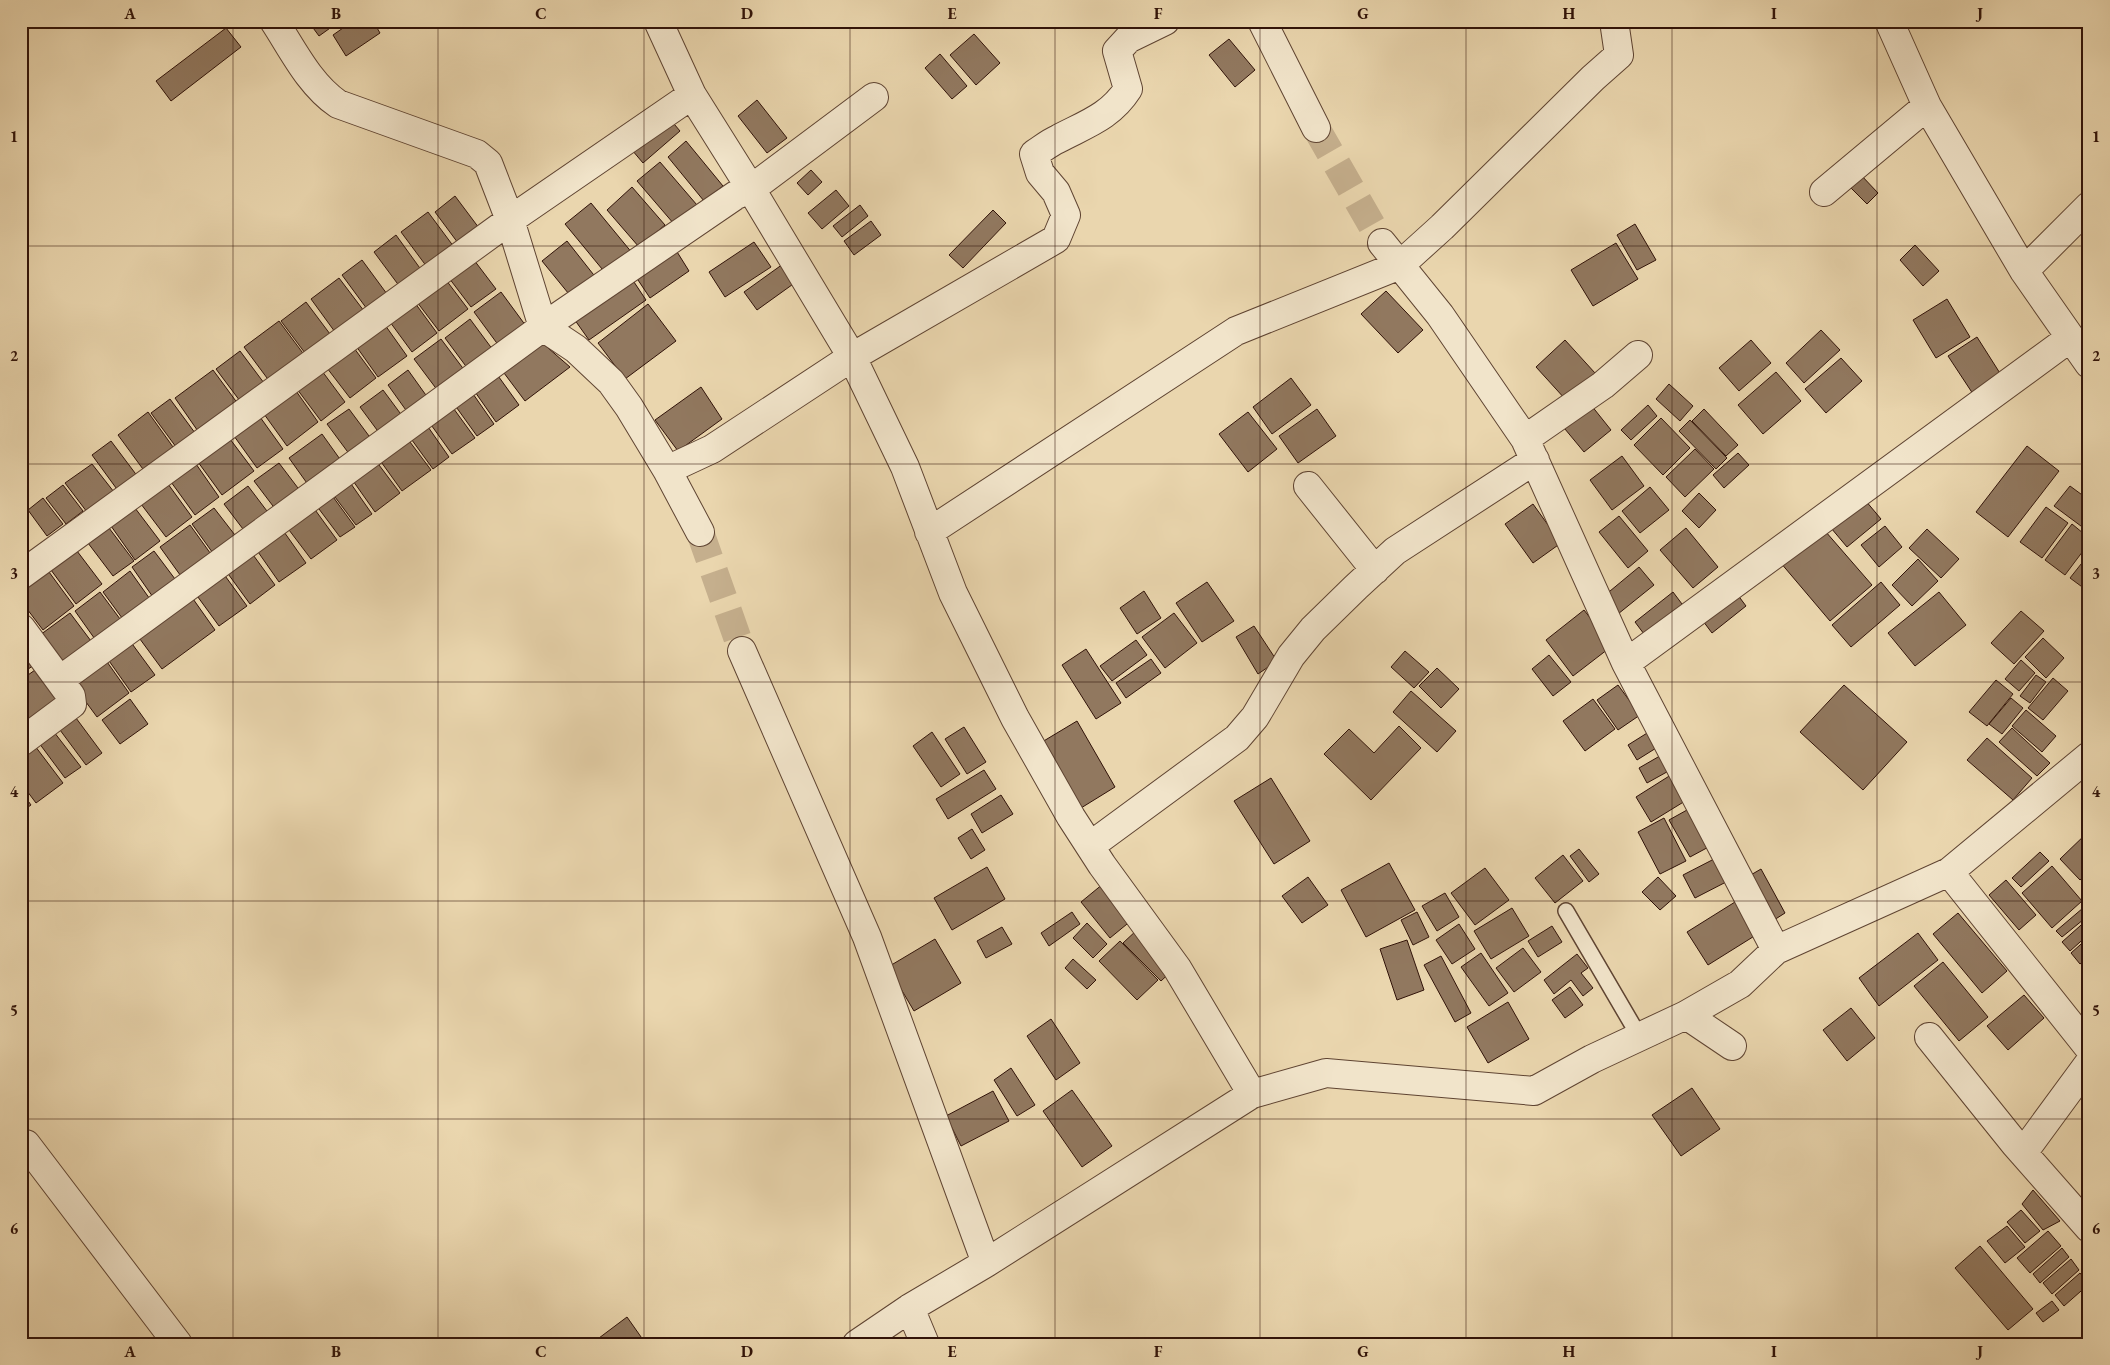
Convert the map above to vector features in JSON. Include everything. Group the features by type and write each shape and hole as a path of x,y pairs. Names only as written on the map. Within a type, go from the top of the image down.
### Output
{"street":[{"path":"274,21 315,84 325,96 338,104 483,158 488,163 510,220 544,327 576,349 611,382 629,407 667,470 700,532"},
{"path":"658,21 692,95 852,357 905,467 952,593 1016,718 1071,817 1177,968 1252,1094"},
{"path":"667,470 712,449 852,357 1056,239 1066,214 1056,192 1040,173 1034,154 1056,140 1092,123 1119,104 1128,90 1117,52 1128,39 1165,21"},
{"path":"1262,21 1316,128"},
{"path":"929,532 1236,331 1400,265 1442,227 1593,78 1619,55 1614,21"},
{"path":"1889,21 1927,106 2024,271 2089,364"},
{"path":"21,575 510,220 692,95"},
{"path":"60,680 544,327 736,195 751,189 874,97"},
{"path":"1824,192 1927,106"},
{"path":"2024,271 2089,206"},
{"path":"1382,243 1440,315 1530,450 1626,663 1776,950"},
{"path":"1626,663 2070,338"},
{"path":"1090,846 1237,738 1255,717 1291,656 1313,629 1395,551 1530,450 1595,390 1638,355"},
{"path":"1308,486 1375,570"},
{"path":"21,628 71,696 72,704 21,742"},
{"path":"742,650 867,937 986,1263"},
{"path":"858,1344 910,1308 986,1263 1252,1094 1326,1073 1534,1091 1592,1059 1686,1015 1740,984 1776,950 1949,872 2089,756"},
{"path":"1949,872 2089,1048"},
{"path":"1686,1015 1732,1046"},
{"path":"1930,1037 2023,1153 2089,1228"},
{"path":"2023,1153 2089,1063"},
{"path":"26,1144 178,1344"},
{"path":"910,1308 925,1344"}],"lane":[{"path":"1566,911 1639,1036"}],"building":[{"path":"308,21 340,21 319,36"},
{"path":"353,21 373,21 380,33 346,56 333,35"},
{"path":"1464,21 1476,21 1468,27"},
{"path":"226,28 241,47 171,101 156,81"},
{"path":"974,34 1000,63 976,85 950,55"},
{"path":"1229,39 1255,70 1235,87 1209,55"},
{"path":"940,54 967,86 952,99 925,68"},
{"path":"757,100 787,138 767,153 738,116"},
{"path":"669,118 680,131 643,163 632,150"},
{"path":"686,141 723,186 704,201 668,157"},
{"path":"660,162 697,205 674,224 637,181"},
{"path":"811,170 822,182 808,195 797,183"},
{"path":"1860,174 1878,193 1867,204 1848,185"},
{"path":"632,187 665,225 639,247 607,210"},
{"path":"836,190 849,206 822,229 808,213"},
{"path":"455,196 479,228 458,243 435,212"},
{"path":"591,203 633,254 607,275 565,224"},
{"path":"860,205 868,216 842,237 833,226"},
{"path":"993,210 1006,223 963,268 949,255"},
{"path":"428,212 454,247 427,267 401,232"},
{"path":"871,221 881,235 854,255 844,241"},
{"path":"1635,224 1656,260 1637,270 1617,235"},
{"path":"396,235 422,271 400,287 374,252"},
{"path":"567,241 597,279 573,299 542,261"},
{"path":"754,242 771,267 725,297 709,272"},
{"path":"1616,243 1638,279 1593,306 1571,270"},
{"path":"1915,245 1939,271 1923,286 1900,260"},
{"path":"674,247 689,271 650,298 634,274"},
{"path":"362,260 387,294 367,309 342,275"},
{"path":"474,260 496,289 471,307 449,278"},
{"path":"783,264 796,282 757,310 744,292"},
{"path":"630,276 646,300 589,340 572,316"},
{"path":"339,278 364,311 335,332 311,299"},
{"path":"446,280 468,309 439,331 417,302"},
{"path":"1386,291 1423,330 1398,353 1361,314"},
{"path":"501,292 526,326 499,346 474,312"},
{"path":"1947,299 1970,337 1936,358 1913,320"},
{"path":"306,302 333,338 308,357 281,321"},
{"path":"415,303 437,333 412,352 390,322"},
{"path":"648,304 676,341 625,379 598,343"},
{"path":"470,319 493,350 468,369 445,338"},
{"path":"279,321 305,356 270,382 244,347"},
{"path":"385,325 407,356 378,377 356,346"},
{"path":"1821,330 1840,350 1804,383 1786,363"},
{"path":"1977,337 2003,378 1975,397 1948,356"},
{"path":"441,339 465,371 438,391 414,359"},
{"path":"1565,340 1595,373 1566,400 1536,367"},
{"path":"1751,340 1771,363 1739,391 1719,368"},
{"path":"540,341 570,367 525,401 501,369"},
{"path":"354,348 376,378 350,398 327,368"},
{"path":"240,351 267,387 243,405 216,369"},
{"path":"1841,358 1862,381 1826,413 1805,389"},
{"path":"213,370 241,408 202,437 175,398"},
{"path":"408,370 428,398 408,413 388,385"},
{"path":"322,371 345,402 321,421 297,389"},
{"path":"1776,372 1801,401 1763,434 1738,405"},
{"path":"496,373 519,405 496,422 473,389"},
{"path":"1291,378 1311,405 1272,434 1253,407"},
{"path":"1669,384 1693,406 1680,421 1656,399"},
{"path":"701,387 722,419 678,451 655,420"},
{"path":"383,390 403,417 380,434 360,407"},
{"path":"296,391 318,422 287,446 264,414"},
{"path":"471,391 494,424 477,436 454,404"},
{"path":"170,399 198,437 179,451 151,413"},
{"path":"1587,400 1611,430 1584,452 1560,423"},
{"path":"451,405 475,438 452,454 429,422"},
{"path":"1648,405 1657,416 1631,440 1621,430"},
{"path":"349,409 372,440 350,455 327,424"},
{"path":"1317,409 1336,436 1298,463 1279,436"},
{"path":"1704,409 1738,445 1726,456 1692,421"},
{"path":"148,412 178,454 148,476 118,435"},
{"path":"1248,412 1277,449 1248,472 1219,434"},
{"path":"260,417 283,449 257,468 234,436"},
{"path":"1661,418 1690,448 1663,475 1634,445"},
{"path":"1690,420 1727,458 1716,469 1679,431"},
{"path":"426,424 449,457 433,469 409,436"},
{"path":"322,434 342,462 309,486 289,458"},
{"path":"407,438 431,470 402,491 379,459"},
{"path":"230,439 254,471 222,495 198,462"},
{"path":"111,441 138,477 119,492 92,455"},
{"path":"2027,446 2059,471 2008,537 1976,512"},
{"path":"1695,449 1714,469 1685,497 1666,477"},
{"path":"1738,453 1749,465 1724,488 1713,475"},
{"path":"1622,456 1644,486 1612,510 1590,480"},
{"path":"376,461 400,493 375,512 351,478"},
{"path":"279,463 301,492 276,510 254,481"},
{"path":"92,464 114,492 87,512 65,483"},
{"path":"196,464 219,497 195,515 171,482"},
{"path":"349,481 372,514 356,525 332,493"},
{"path":"168,484 192,517 166,537 141,504"},
{"path":"63,485 83,511 66,524 46,498"},
{"path":"248,486 270,515 246,533 224,504"},
{"path":"2070,486 2089,500 2089,532 2054,506"},
{"path":"1650,487 1669,510 1640,533 1622,511"},
{"path":"1699,493 1716,510 1699,528 1682,511"},
{"path":"331,494 355,527 340,537 316,505"},
{"path":"1860,494 1881,519 1847,547 1826,522"},
{"path":"43,498 63,524 47,536 28,510"},
{"path":"1533,504 1561,543 1533,563 1505,524"},
{"path":"313,507 337,540 311,559 286,526"},
{"path":"2046,507 2068,523 2042,558 2020,542"},
{"path":"135,508 160,541 135,560 111,526"},
{"path":"214,508 238,539 215,556 192,524"},
{"path":"1619,516 1648,551 1628,568 1599,532"},
{"path":"1819,524 1872,585 1830,621 1780,562"},
{"path":"2072,524 2089,538 2089,543 2065,575 2045,560"},
{"path":"190,525 213,557 183,579 160,547"},
{"path":"1885,526 1902,547 1879,567 1861,545"},
{"path":"109,528 134,561 113,576 88,543"},
{"path":"1686,528 1718,567 1693,588 1660,550"},
{"path":"282,529 306,563 279,582 256,549"},
{"path":"1927,529 1959,559 1941,578 1909,548"},
{"path":"77,551 102,584 76,604 51,570"},
{"path":"154,551 178,583 155,600 132,567"},
{"path":"251,552 275,585 250,604 226,571"},
{"path":"2089,554 2089,592 2070,578"},
{"path":"1918,559 1938,581 1912,606 1892,585"},
{"path":"1639,567 1654,585 1618,614 1604,596"},
{"path":"130,571 152,602 125,622 103,592"},
{"path":"49,572 74,606 43,630 21,601 21,592"},
{"path":"223,573 247,606 219,626 195,593"},
{"path":"1207,582 1234,621 1202,642 1176,603"},
{"path":"1881,582 1900,605 1851,647 1832,625"},
{"path":"1734,590 1746,606 1712,633 1700,617"},
{"path":"1144,591 1161,618 1137,634 1120,608"},
{"path":"100,592 123,623 97,642 75,611"},
{"path":"1673,592 1688,612 1650,642 1635,622"},
{"path":"1939,592 1966,625 1915,666 1888,633"},
{"path":"191,596 215,630 162,669 137,635"},
{"path":"1584,610 1612,646 1573,676 1546,640"},
{"path":"2021,611 2044,631 2014,664 1991,643"},
{"path":"70,613 94,645 63,668 40,635"},
{"path":"1174,613 1197,643 1165,668 1142,637"},
{"path":"1254,626 1277,661 1258,674 1236,637"},
{"path":"2043,638 2064,658 2046,678 2025,657"},
{"path":"1136,640 1147,655 1112,681 1100,666"},
{"path":"130,641 155,675 131,692 107,658"},
{"path":"21,647 34,665 21,674"},
{"path":"1086,649 1121,703 1096,719 1062,665"},
{"path":"1405,651 1429,672 1414,688 1391,667"},
{"path":"1549,655 1571,682 1553,696 1532,669"},
{"path":"105,659 129,693 97,717 72,683"},
{"path":"1151,659 1161,673 1126,698 1116,683"},
{"path":"2021,660 2035,673 2019,691 2005,679"},
{"path":"1437,668 1459,689 1441,708 1419,686"},
{"path":"35,670 60,704 30,726 21,714 21,680"},
{"path":"2036,675 2046,682 2030,703 2020,696"},
{"path":"2053,678 2068,691 2043,720 2028,708"},
{"path":"1996,680 2013,694 1987,726 1969,712"},
{"path":"1618,685 1640,715 1618,730 1597,700"},
{"path":"1844,685 1907,742 1863,790 1800,732"},
{"path":"1411,691 1456,731 1437,752 1393,712"},
{"path":"2011,698 2023,708 2002,734 1989,724"},
{"path":"130,699 148,724 120,744 102,720"},
{"path":"1593,699 1615,729 1585,751 1563,721"},
{"path":"2026,710 2056,736 2042,752 2012,726"},
{"path":"76,718 102,753 86,765 60,730"},
{"path":"1077,721 1115,787 1081,808 1042,742"},
{"path":"1399,726 1421,748 1371,800 1324,754 1349,729 1374,753"},
{"path":"964,727 986,762 967,774 945,739"},
{"path":"2012,728 2050,763 2037,776 1999,742"},
{"path":"1652,730 1661,745 1637,760 1628,745"},
{"path":"54,732 81,767 65,778 39,743"},
{"path":"932,732 960,774 941,787 913,746"},
{"path":"1987,738 2032,778 2013,800 1967,760"},
{"path":"35,746 63,783 36,803 21,783 21,756"},
{"path":"1665,753 1674,768 1647,783 1639,768"},
{"path":"984,770 996,789 948,819 936,799"},
{"path":"1674,773 1690,798 1651,822 1636,797"},
{"path":"1271,778 1310,841 1274,864 1234,801"},
{"path":"21,791 31,805 21,812"},
{"path":"1001,795 1013,814 982,833 971,814"},
{"path":"1696,805 1716,843 1690,857 1669,820"},
{"path":"1664,818 1686,861 1660,874 1638,832"},
{"path":"972,829 985,850 971,859 958,838"},
{"path":"2089,831 2089,872 2080,880 2060,859"},
{"path":"1579,849 1599,874 1589,882 1570,856"},
{"path":"2040,852 2049,861 2021,887 2012,878"},
{"path":"1563,855 1583,881 1555,903 1535,878"},
{"path":"1716,858 1728,881 1695,898 1683,875"},
{"path":"1389,863 1415,910 1366,937 1341,890"},
{"path":"2052,866 2082,901 2052,928 2022,893"},
{"path":"987,867 1005,899 952,930 934,898"},
{"path":"1485,868 1509,900 1475,925 1451,893"},
{"path":"1761,869 1785,913 1774,920 1749,876"},
{"path":"1308,877 1328,905 1302,923 1282,896"},
{"path":"1658,877 1676,896 1660,910 1642,892"},
{"path":"1109,879 1138,915 1110,938 1081,902"},
{"path":"2006,880 2036,915 2019,930 1989,895"},
{"path":"1445,893 1459,917 1437,931 1422,906"},
{"path":"1735,902 1756,935 1708,965 1687,932"},
{"path":"1512,908 1529,936 1491,959 1474,931"},
{"path":"2083,908 2089,915 2062,937 2056,931"},
{"path":"1072,912 1080,924 1049,946 1041,933"},
{"path":"1417,912 1429,937 1413,945 1401,920"},
{"path":"1958,913 2007,971 1982,993 1933,934"},
{"path":"2089,918 2089,934 2070,951 2062,942"},
{"path":"1087,923 1107,944 1093,958 1073,938"},
{"path":"1459,924 1475,949 1452,964 1436,940"},
{"path":"1552,926 1562,942 1538,957 1528,941"},
{"path":"1002,927 1012,944 986,958 977,941"},
{"path":"1138,929 1176,967 1161,981 1123,943"},
{"path":"1918,933 1938,960 1879,1006 1859,978"},
{"path":"2089,937 2089,957 2080,964 2071,953"},
{"path":"935,939 961,983 914,1011 888,967"},
{"path":"1407,940 1424,990 1397,1000 1380,949"},
{"path":"1120,941 1158,980 1137,1000 1099,961"},
{"path":"1523,948 1541,972 1514,992 1496,968"},
{"path":"1481,953 1508,993 1489,1006 1461,967"},
{"path":"1577,954 1588,968 1581,973 1593,988 1583,996 1571,980 1554,994 1544,980"},
{"path":"1441,956 1471,1013 1455,1022 1424,965"},
{"path":"1073,959 1096,980 1087,989 1065,968"},
{"path":"1943,962 1988,1017 1959,1041 1914,986"},
{"path":"1570,987 1583,1005 1565,1018 1552,1000"},
{"path":"2024,995 2044,1018 2008,1050 1987,1026"},
{"path":"1508,1002 1529,1039 1488,1063 1467,1027"},
{"path":"1851,1008 1875,1038 1847,1061 1823,1030"},
{"path":"1051,1019 1080,1063 1056,1080 1027,1036"},
{"path":"1011,1068 1035,1105 1017,1116 994,1080"},
{"path":"1692,1088 1720,1129 1681,1156 1652,1115"},
{"path":"1072,1090 1112,1146 1082,1167 1043,1111"},
{"path":"993,1091 1009,1121 961,1146 946,1116"},
{"path":"2089,1163 2089,1176 2082,1169"},
{"path":"2033,1190 2060,1221 2043,1230 2022,1204"},
{"path":"2021,1210 2040,1231 2025,1243 2007,1222"},
{"path":"2007,1226 2025,1247 2005,1263 1987,1241"},
{"path":"2048,1231 2061,1246 2030,1273 2017,1258"},
{"path":"1980,1246 2033,1309 2008,1330 1955,1268"},
{"path":"2062,1248 2069,1257 2040,1283 2033,1274"},
{"path":"2071,1259 2079,1270 2052,1294 2043,1283"},
{"path":"2080,1273 2089,1284 2064,1306 2055,1295"},
{"path":"2052,1301 2059,1310 2043,1322 2036,1313"},
{"path":"627,1317 646,1344 591,1344"}],"tunnel":[{"path":"1316,128 1382,243"},
{"path":"700,532 742,651"}]}
